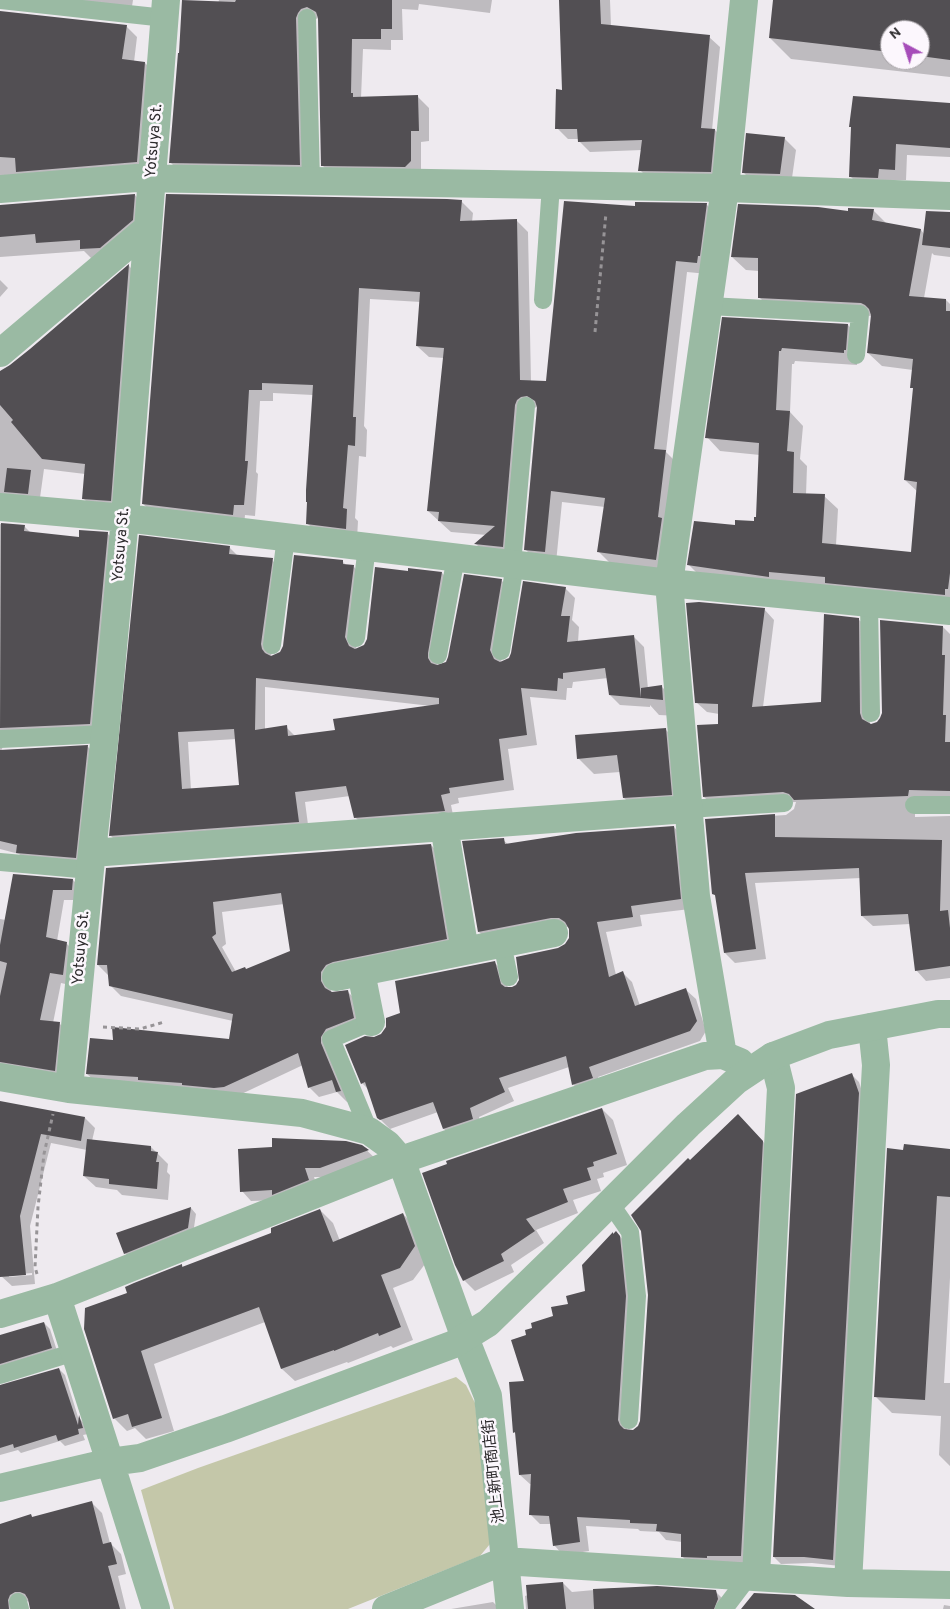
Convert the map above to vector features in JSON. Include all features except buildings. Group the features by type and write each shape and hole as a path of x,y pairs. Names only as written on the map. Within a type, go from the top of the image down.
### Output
{"street":[{"path":"723,1055 696,896 669,582 725,188 744,0"},
{"name":"Yotsuya St.","path":"64,1088 75,1026 105,734 125,518 166,9"},
{"path":"0,189 136,178 725,188 950,196"},
{"path":"0,353 148,228"},
{"path":"0,507 125,518 669,582 950,611"},
{"path":"91,862 444,826 688,809"},
{"path":"444,826 465,951"},
{"path":"371,1022 349,974 554,933"},
{"path":"0,1488 110,1462 140,1458 225,1429 454,1344 488,1323 688,1125 737,1080 764,1062 829,1035 938,1014 950,1014"},
{"path":"848,1583 876,1065 872,1027"},
{"path":"0,1314 51,1299 401,1160 705,1056 723,1055 764,1062 781,1088 753,1576"},
{"path":"0,1078 64,1088 302,1113 369,1131 387,1144 401,1160"},
{"name":"池上新町商店街","path":"401,1160 465,1338 488,1396 510,1609"},
{"path":"51,1299 75,1352 156,1609"},
{"path":"386,1609 504,1562 848,1583 950,1585"}],"lane":[{"path":"0,0 166,9"},
{"path":"307,18 310,181"},
{"path":"543,300 552,185"},
{"path":"709,306 860,314 856,355"},
{"path":"502,651 513,564 526,406"},
{"path":"272,645 286,537"},
{"path":"356,638 368,546"},
{"path":"438,655 456,557"},
{"path":"869,603 871,713"},
{"path":"0,739 105,734"},
{"path":"688,809 784,803"},
{"path":"914,806 950,805"},
{"path":"0,862 91,862"},
{"path":"502,943 509,977"},
{"path":"369,1131 331,1039 371,1022"},
{"path":"610,1203 630,1232 637,1296 629,1420"},
{"path":"0,1375 75,1352"},
{"path":"724,1609 753,1576"}],"path":[{"path":"595,332 609,186"},
{"path":"75,1026 140,1028 164,1022"},
{"path":"51,1299 35,1267 38,1207 44,1154 64,1088"}],"green space":[{"path":"456,1377 466,1385 475,1403 490,1544 480,1556 348,1609 174,1609 141,1490"}]}
